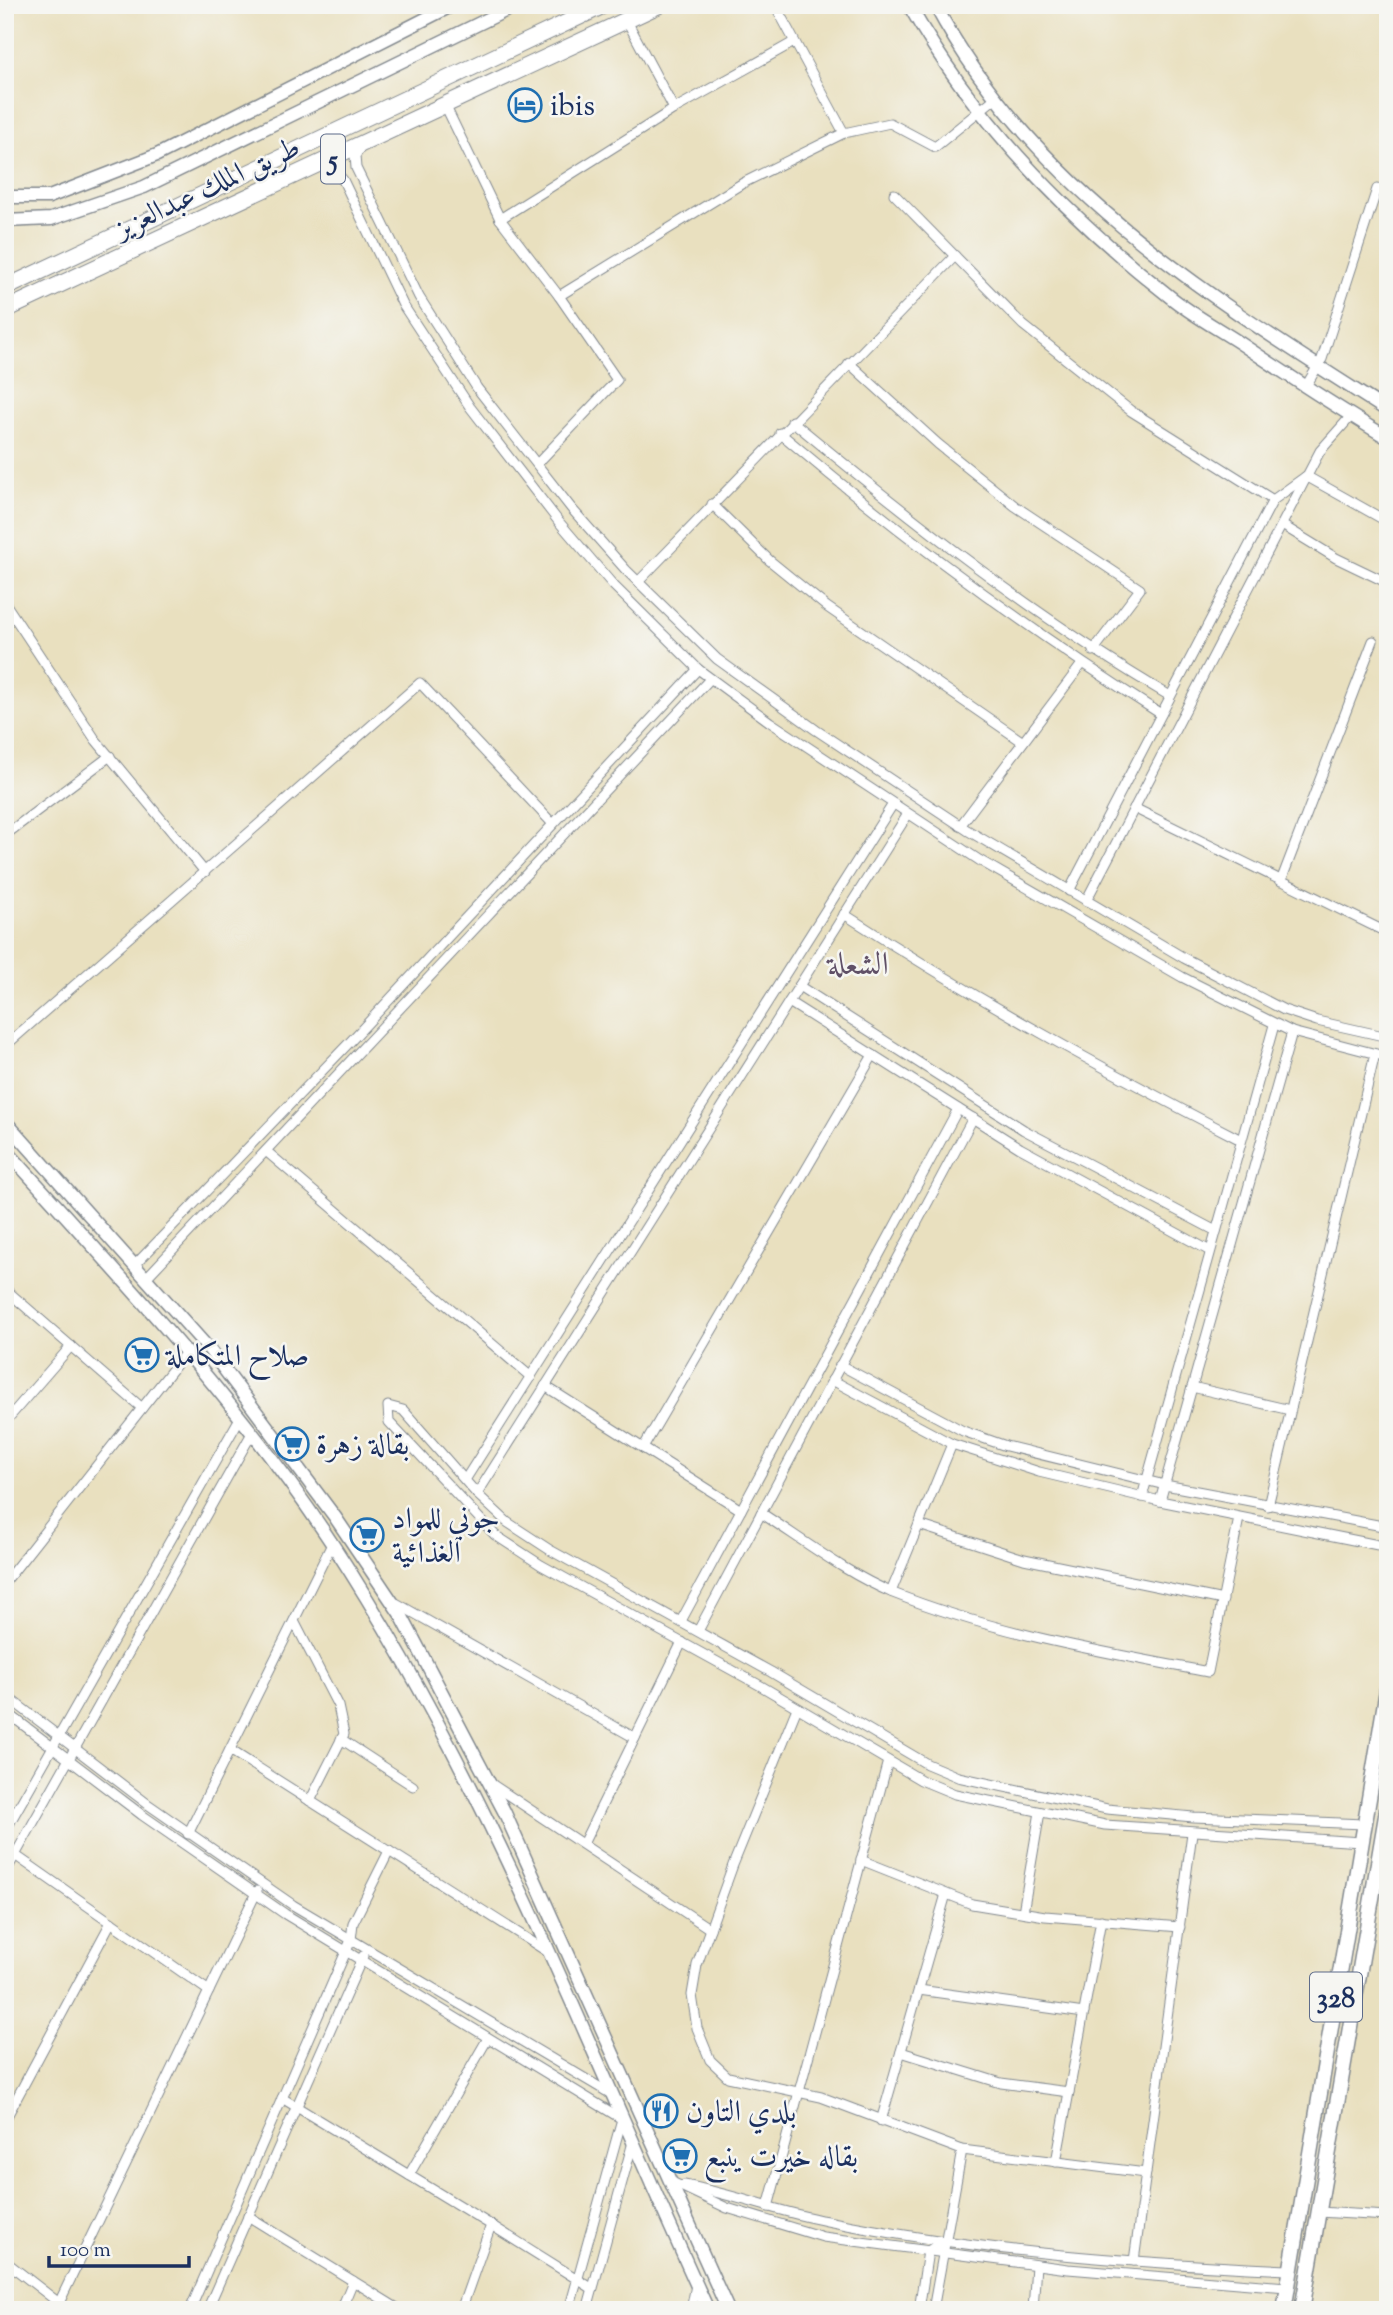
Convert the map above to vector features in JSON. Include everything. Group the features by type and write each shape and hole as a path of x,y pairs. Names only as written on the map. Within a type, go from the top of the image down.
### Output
{"highway":[{"name":"طريق الملك عبدالعزيز","path":"5,288 604,5"},
{"name":"طريق الملك عبدالعزيز","path":"5,310 446,107 659,5"}],"main road":[{"name":"328","path":"1284,2310 1388,1684"},
{"path":"1302,2310 1388,1804"}],"street":[{"path":"5,197 49,197 157,155 453,5"},
{"path":"5,220 51,219 144,187 517,5"},
{"path":"775,5 844,133"},
{"path":"909,5 928,39 978,111 1013,153 1066,206 1171,298 1388,438"},
{"path":"935,5 978,78 994,99 1027,138 1126,232 1186,278 1388,411"},
{"path":"627,21 674,109"},
{"path":"500,219 674,109 794,42"},
{"path":"559,296 743,183 844,133 890,123 936,146 994,99"},
{"path":"446,107 500,219 559,296 617,380 537,464"},
{"path":"362,146 355,156 356,168 419,297 477,387 537,464 638,582 690,634 739,676 960,826 1086,901 1234,986 1284,1010 1317,1021 1388,1037"},
{"path":"317,167 333,168 343,180 403,305 433,356 509,458 613,585 710,679 979,860 1158,963 1274,1025 1388,1057"},
{"path":"1306,386 1319,367 1377,189 1388,192"},
{"path":"894,194 1023,325 1131,411 1273,500"},
{"path":"638,582 955,256"},
{"path":"849,362 938,444 1015,506 1140,589 1093,651"},
{"path":"1086,901 1306,476 1320,451 1352,415"},
{"path":"792,421 908,517 1093,651 1170,696"},
{"path":"780,433 868,508 930,556 1082,664 1161,714"},
{"path":"1069,891 1273,500 1306,476"},
{"path":"1306,476 1388,522"},
{"path":"712,504 769,560 827,607 1023,742"},
{"path":"1282,525 1336,558 1388,583"},
{"path":"5,603 110,757 205,872"},
{"path":"1282,881 1373,641"},
{"path":"960,826 1082,664"},
{"path":"134,1266 698,669"},
{"path":"146,1278 710,679"},
{"path":"5,1046 420,683 553,824"},
{"path":"5,835 110,757"},
{"path":"465,1480 893,804"},
{"path":"1134,808 1388,933"},
{"path":"477,1494 908,814"},
{"path":"844,914 955,986 1081,1058 1241,1140"},
{"path":"799,986 1024,1130 1216,1231"},
{"path":"789,1002 1020,1148 1210,1251"},
{"path":"1142,1497 1274,1025"},
{"path":"1160,1501 1292,1032"},
{"path":"1268,1506 1375,1054"},
{"path":"643,1448 873,1055"},
{"path":"681,1621 958,1109"},
{"path":"698,1631 973,1118"},
{"path":"5,1121 225,1370 335,1517 393,1601 489,1783 728,2310"},
{"path":"5,1149 187,1351 252,1433 332,1544 420,1687 548,1952 708,2310"},
{"path":"265,1151 531,1377"},
{"path":"5,1289 142,1408"},
{"path":"7,1416 72,1346"},
{"path":"5,1582 187,1351"},
{"path":"840,1365 962,1430 1006,1446 1146,1481 1388,1527"},
{"path":"832,1380 953,1444 1039,1472 1160,1501 1388,1548"},
{"path":"545,1386 741,1510"},
{"path":"1192,1387 1290,1410"},
{"path":"1361,1842 1192,1833 1105,1825 955,1794 920,1780 541,1564 495,1535 389,1422 388,1406 403,1410 477,1494 507,1522 550,1550 681,1621 927,1764 958,1777 1107,1810 1364,1825"},
{"path":"5,1831 240,1418"},
{"path":"5,1873 252,1433"},
{"path":"891,1592 953,1444"},
{"path":"761,1513 891,1592 972,1620 1068,1646 1208,1672 1239,1518"},
{"path":"919,1525 1024,1559 1223,1600"},
{"path":"188,1834 332,1544"},
{"path":"393,1601 635,1738"},
{"path":"294,1620 338,1706 344,1734 310,1801"},
{"path":"583,1844 682,1642"},
{"path":"5,1695 188,1834 261,1884 365,1949 611,2094"},
{"path":"797,1708 710,1928 698,1965 692,1995 697,2028 710,2060 728,2077 821,2097 962,2150 1146,2173"},
{"path":"5,1711 256,1895 622,2119"},
{"path":"341,1739 413,1786"},
{"path":"230,1751 548,1952"},
{"path":"768,2207 888,1761"},
{"path":"489,1783 710,1928"},
{"path":"1023,1912 1040,1812"},
{"path":"1134,2261 1192,1833"},
{"path":"190,2310 346,1952 351,1940 352,1923 389,1851"},
{"path":"15,1855 209,1991"},
{"path":"861,1860 972,1904 1023,1912 1180,1927"},
{"path":"59,2303 261,1884"},
{"path":"881,2121 946,1894"},
{"path":"1056,2162 1101,1920"},
{"path":"5,2120 111,1922"},
{"path":"207,2310 365,1949"},
{"path":"919,1990 1084,2013"},
{"path":"409,2175 488,2038"},
{"path":"901,2052 1001,2082 1069,2092"},
{"path":"282,2098 593,2289"},
{"path":"569,2310 622,2119"},
{"path":"587,2310 632,2142"},
{"path":"933,2310 941,2253 962,2150"},
{"path":"672,2182 726,2192 768,2207 827,2222 945,2240 1134,2261 1290,2270"},
{"path":"672,2182 727,2208 823,2236 1036,2265 1287,2287"},
{"path":"1318,2213 1388,2216"},
{"path":"248,2216 400,2310"},
{"path":"461,2310 491,2225"},
{"path":"919,2310 928,2251 945,2240"},
{"path":"5,2262 68,2310"},
{"path":"1033,2310 1036,2265"},
{"path":"341,2310 353,2281"},
{"path":"691,2310 696,2285"}],"place":[{"name":"ibis","path":"525,105"},
{"name":"صلاح المتكاملة","path":"142,1355"},
{"name":"بقالة زهرة","path":"292,1444"},
{"name":"جوني للمواد الغذائية","path":"367,1535"},
{"name":"بلدي التاون","path":"661,2111"},
{"name":"بقاله خيرت ينبع","path":"680,2156"}],"district":[{"name":"الشعلة","path":"858,963"}]}
